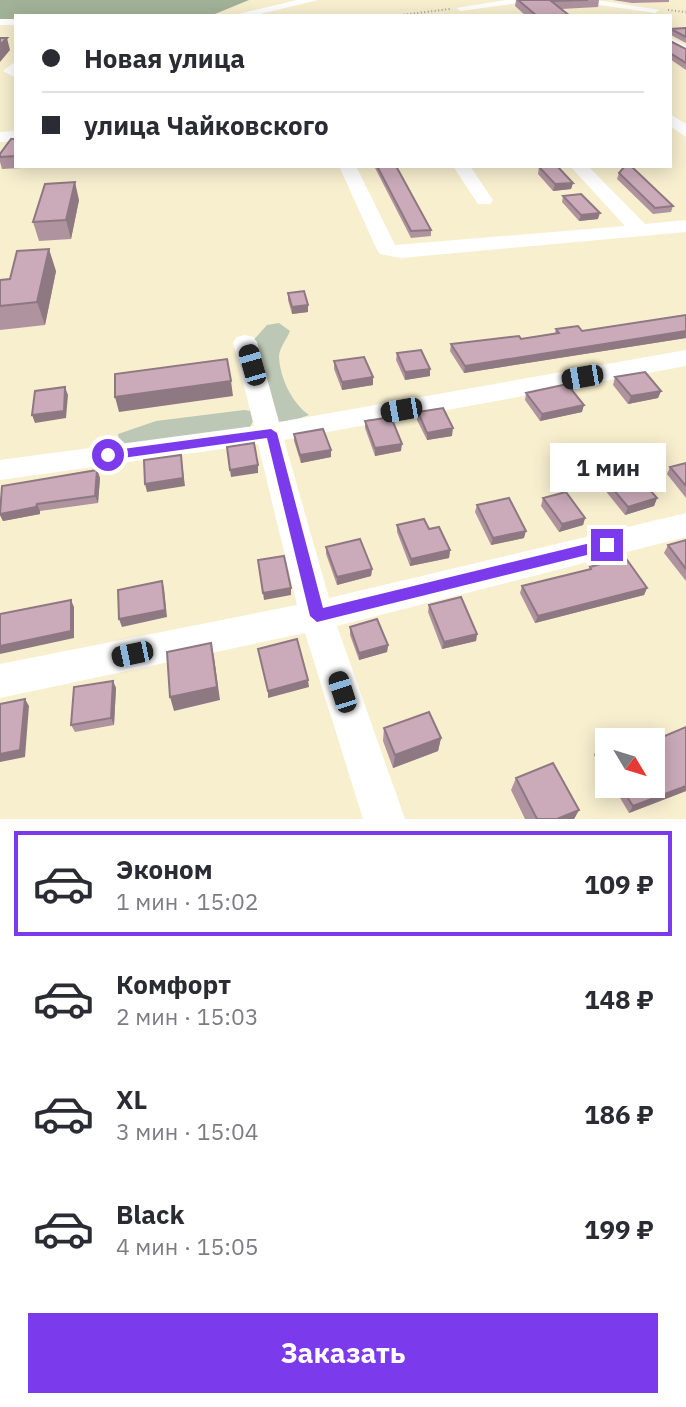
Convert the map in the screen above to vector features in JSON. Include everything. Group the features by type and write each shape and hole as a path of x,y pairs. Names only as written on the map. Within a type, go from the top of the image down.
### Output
{"street":[{"path":"254,14 283,11 313,0"},
{"path":"569,0 655,10"},
{"path":"618,5 631,0"},
{"path":"461,8 513,1 518,10 539,5"},
{"path":"672,120 686,132"},
{"path":"348,168 387,250 401,252 676,227 686,245"},
{"path":"462,168 484,200"},
{"path":"580,168 639,229"},
{"path":"245,342 317,616 384,819"},
{"path":"0,470 271,433 686,358"},
{"path":"0,681 317,616 686,525"}],"path":[{"path":"410,14 461,8"},
{"path":"655,10 686,12"}],"green space":[{"path":"0,0 249,0 215,14 14,14 14,20 0,19"},
{"path":"279,323 290,331 279,354 282,373 292,397 309,415 275,427 249,345 267,325"},
{"path":"251,411 254,419 250,427 121,448 118,434 156,421"}],"building":[{"path":"518,0 588,0 551,1 567,14 535,14"},
{"path":"686,28 686,37 672,30"},
{"path":"672,42 686,49 686,63 672,54"},
{"path":"11,139 14,139 14,156 0,157"},
{"path":"378,168 397,168 431,230 411,231"},
{"path":"540,168 559,168 573,183 555,184"},
{"path":"623,168 633,168 673,206 655,208 619,173"},
{"path":"75,182 66,220 33,222 45,184"},
{"path":"581,194 600,213 581,215 563,196"},
{"path":"49,249 37,302 0,306 0,280 10,279 17,251"},
{"path":"304,291 308,305 292,307 288,293"},
{"path":"686,315 686,331 465,366 451,344 519,336 521,339 559,333 556,329 578,326 582,331"},
{"path":"421,350 430,369 405,372 397,353"},
{"path":"364,357 373,377 342,382 334,361"},
{"path":"227,359 231,381 115,397 115,374"},
{"path":"645,372 661,391 631,396 615,377"},
{"path":"567,384 584,405 542,414 526,393"},
{"path":"65,387 64,411 32,415 35,391"},
{"path":"443,408 453,428 427,433 418,412"},
{"path":"391,417 402,444 375,448 365,421"},
{"path":"323,429 331,450 300,455 294,434"},
{"path":"254,443 258,465 230,470 227,447"},
{"path":"181,455 183,478 145,484 144,460"},
{"path":"686,463 686,486 670,467"},
{"path":"97,470 95,496 37,504 36,507 0,514 2,486"},
{"path":"635,473 657,498 628,507 607,482"},
{"path":"566,492 585,518 562,524 543,498"},
{"path":"509,498 526,531 493,538 477,505"},
{"path":"424,519 429,529 439,527 450,550 411,559 397,525"},
{"path":"360,539 372,569 337,577 326,547"},
{"path":"686,540 686,569 668,545"},
{"path":"284,556 291,588 263,593 258,560"},
{"path":"625,557 647,588 538,616 522,586 591,569 590,567"},
{"path":"162,581 165,610 119,619 118,590"},
{"path":"461,597 477,634 444,642 429,605"},
{"path":"71,600 71,631 0,646 0,614"},
{"path":"377,619 388,645 359,653 350,627"},
{"path":"297,639 308,680 268,691 258,649"},
{"path":"211,643 217,687 170,697 167,652"},
{"path":"113,681 111,718 71,725 74,687"},
{"path":"25,699 20,750 0,754 0,704"},
{"path":"429,712 441,738 395,755 384,728"},
{"path":"686,727 686,786 665,794 665,736"},
{"path":"553,763 579,810 557,819 537,819 516,778"},
{"path":"628,798 654,798 633,806"}],"route":[{"path":"108,455 271,433 317,616 607,545"}]}
